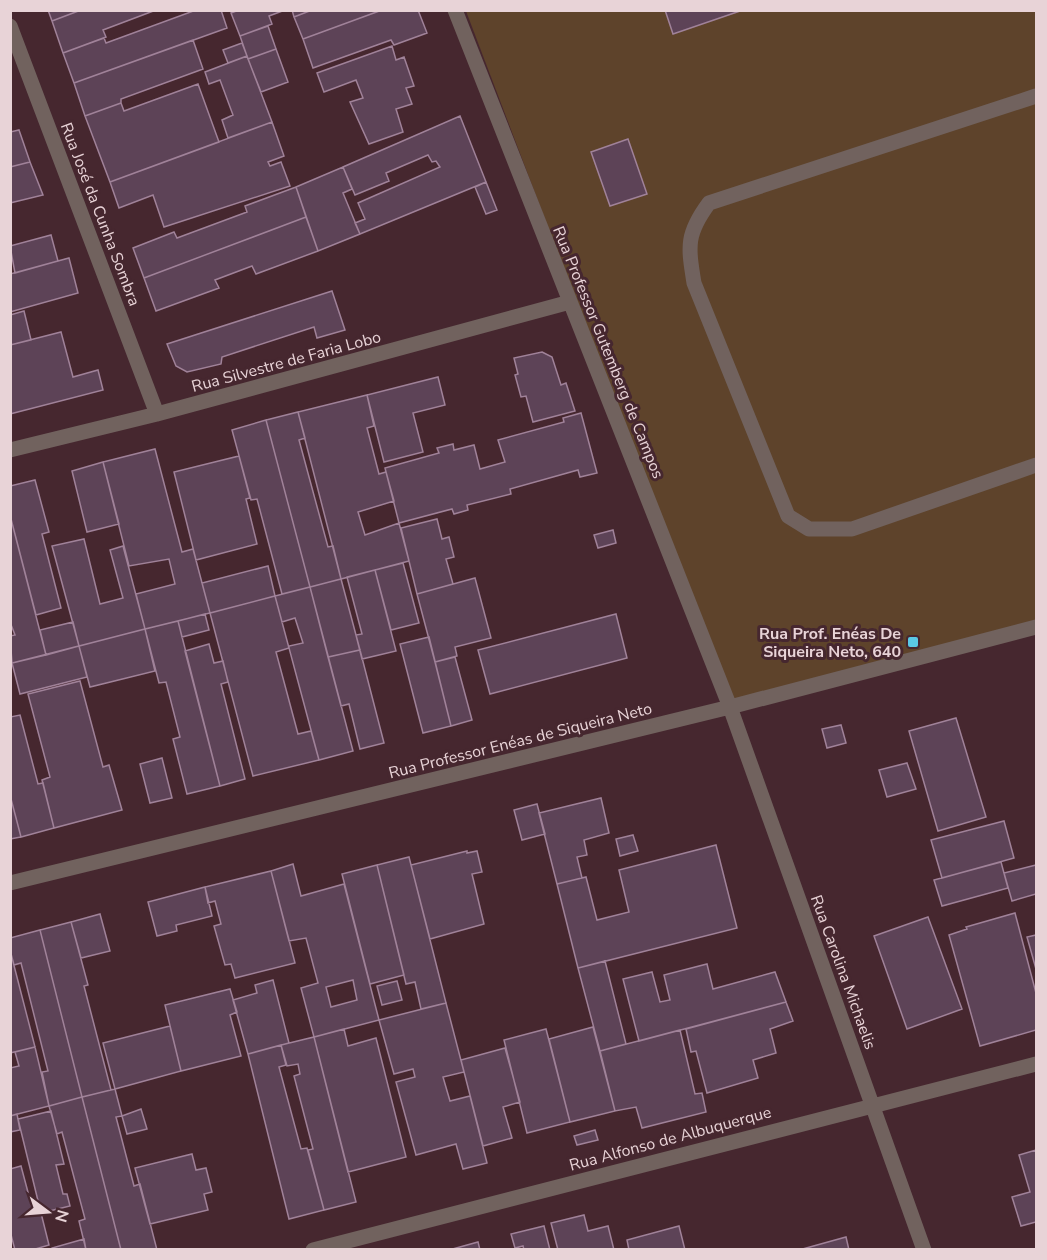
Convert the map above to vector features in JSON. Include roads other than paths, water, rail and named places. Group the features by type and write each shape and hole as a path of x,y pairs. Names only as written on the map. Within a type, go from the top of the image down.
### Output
{"street":[{"name":"Rua Professor Gutemberg de Campos","path":"455,10 730,706"},
{"name":"Rua José da Cunha Sombra","path":"10,26 157,414"},
{"path":"1036,96 709,203 693,225 689,253 694,283 788,516 809,529 852,529 1036,465"},
{"name":"Rua Silvestre de Faria Lobo","path":"10,450 157,414 570,302"},
{"name":"Rua Professor Enéas de Siqueira Neto","path":"10,883 730,706 1036,627"},
{"name":"Rua Carolina Michaelis","path":"730,706 924,1250"},
{"name":"Rua Alfonso de Albuquerque","path":"313,1250 872,1104 1036,1064"}],"place":[{"name":"Rua Prof. Enéas De Siqueira Neto, 640","path":"913,642"}]}
